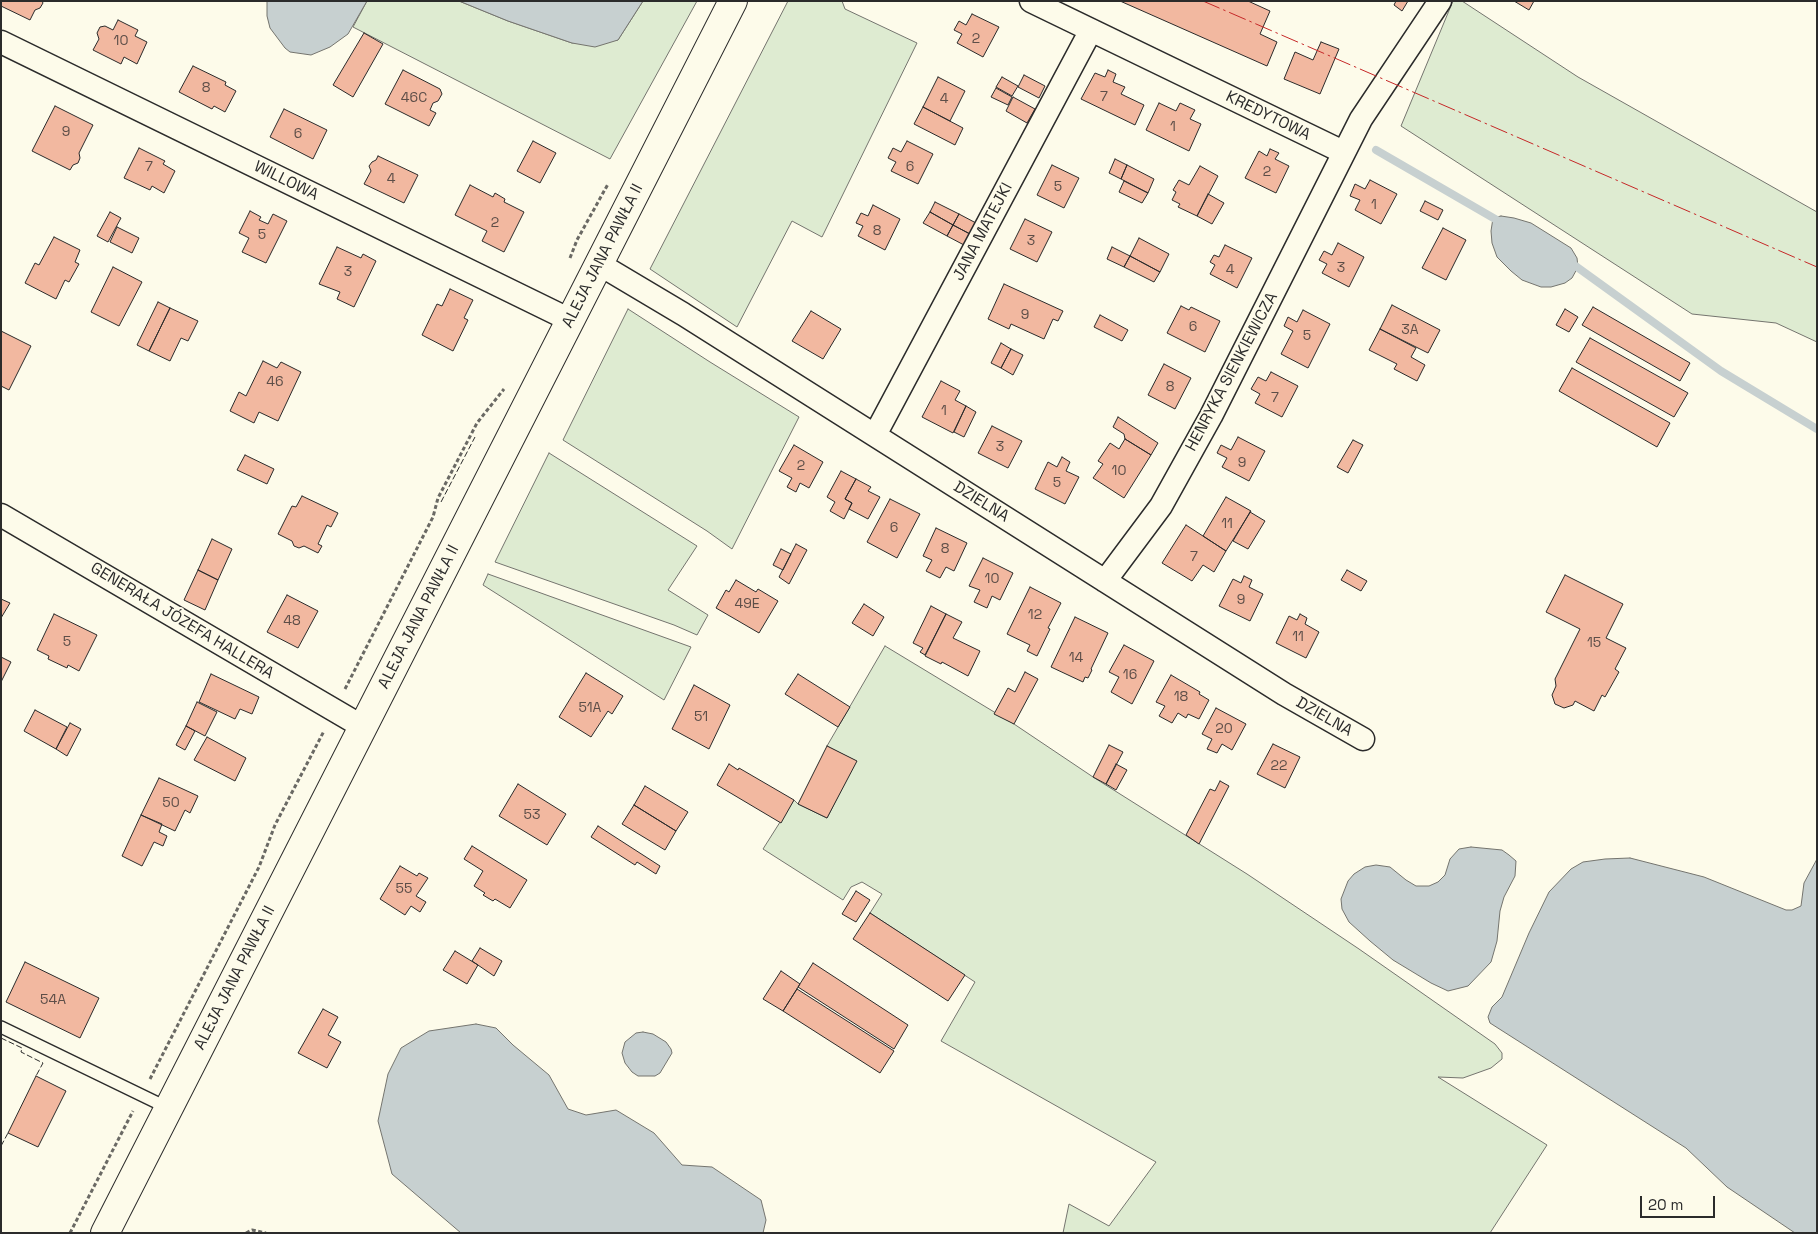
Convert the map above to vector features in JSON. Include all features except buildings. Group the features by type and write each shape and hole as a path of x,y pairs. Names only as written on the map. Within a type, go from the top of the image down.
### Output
{"street":[{"name":"ALEJA JANA PAWŁA II","path":"105,1233 733,1"},
{"name":"KREDYTOWA","path":"1031,1 1343,152"},
{"path":"1343,152 1361,119 1440,1"},
{"name":"JANA MATEJKI","path":"875,435 1091,30"},
{"name":"WILLOWA","path":"1,42 570,320"},
{"name":"HENRYKA SIENKIEWICZA","path":"1105,581 1161,506 1211,416 1343,152"},
{"name":"DZIELNA","path":"599,264 683,314 1284,694 1363,739"},
{"name":"GENERAŁA JÓZEFA HALLERA","path":"1,515 363,727"}],"lane":[{"path":"1,1027 168,1108"}],"path":[{"path":"345,690 433,517 438,498 472,432 494,402"},
{"path":"70,1233 259,867 276,825 324,730"},
{"path":"246,1233 252,1230 266,1233"}],"green space":[{"path":"367,1 459,1 508,21 572,43 618,40 643,1 697,1 610,159 353,27"},
{"path":"788,1 842,1 845,9 917,43 822,237 792,221 737,327 650,269"},
{"path":"1453,1 1462,1 1578,77 1817,212 1817,342 1776,323 1692,314 1401,126"},
{"path":"628,309 799,417 732,549 707,531 563,440"},
{"path":"549,453 697,546 668,590 708,615 697,635 674,625 495,562"},
{"path":"488,574 691,647 664,700 483,585"},
{"path":"885,646 1014,724 1093,777 1247,874 1495,1044 1502,1053 1502,1059 1491,1068 1463,1078 1438,1077 1547,1145 1490,1233 1063,1233 1069,1204 1109,1226 1156,1162 941,1041 975,982 870,913 882,894 862,882 851,887 843,900 763,849 794,800 798,804 827,818 856,761 827,746"}],"shaded area":[{"path":"267,1 367,1 348,34 330,47 311,55 290,52 285,48 270,28 267,16"},
{"path":"459,1 643,1 618,40 595,47 572,43 508,21"},
{"path":"1501,216 1531,223 1571,248 1577,258 1578,267 1572,278 1565,283 1551,287 1541,287 1522,280 1511,271 1497,257 1492,243 1493,218"},
{"path":"1471,847 1502,850 1516,861 1515,876 1504,897 1500,911 1497,941 1491,962 1468,986 1448,991 1393,960 1370,941 1349,922 1342,909 1341,899 1348,881 1354,874 1365,867 1376,865 1390,867 1416,886 1429,886 1438,882 1445,875 1450,859 1459,849"},
{"path":"1630,858 1704,877 1786,910 1792,910 1801,906 1804,883 1817,859 1817,1233 1795,1233 1727,1187 1686,1148 1490,1023 1488,1017 1492,1007 1502,997 1529,933 1549,892 1571,869 1583,862"},
{"path":"476,1024 496,1028 549,1075 568,1109 586,1115 616,1110 654,1133 682,1165 712,1167 761,1200 766,1220 763,1233 461,1233 392,1174 378,1121 388,1074 401,1048 429,1031"},
{"path":"636,1033 653,1034 666,1042 671,1049 672,1053 660,1073 655,1076 638,1076 632,1072 625,1063 622,1053 625,1042"}],"waterway":[{"path":"1376,150 1502,223"},
{"path":"1570,262 1721,371 1817,429"}],"fence":[{"path":"441,502 475,437"},
{"path":"1,1038 22,1048 21,1052 43,1063 36,1076"},
{"path":"1,1146 8,1133"}],"power":[{"path":"1203,1 1817,267"}]}
